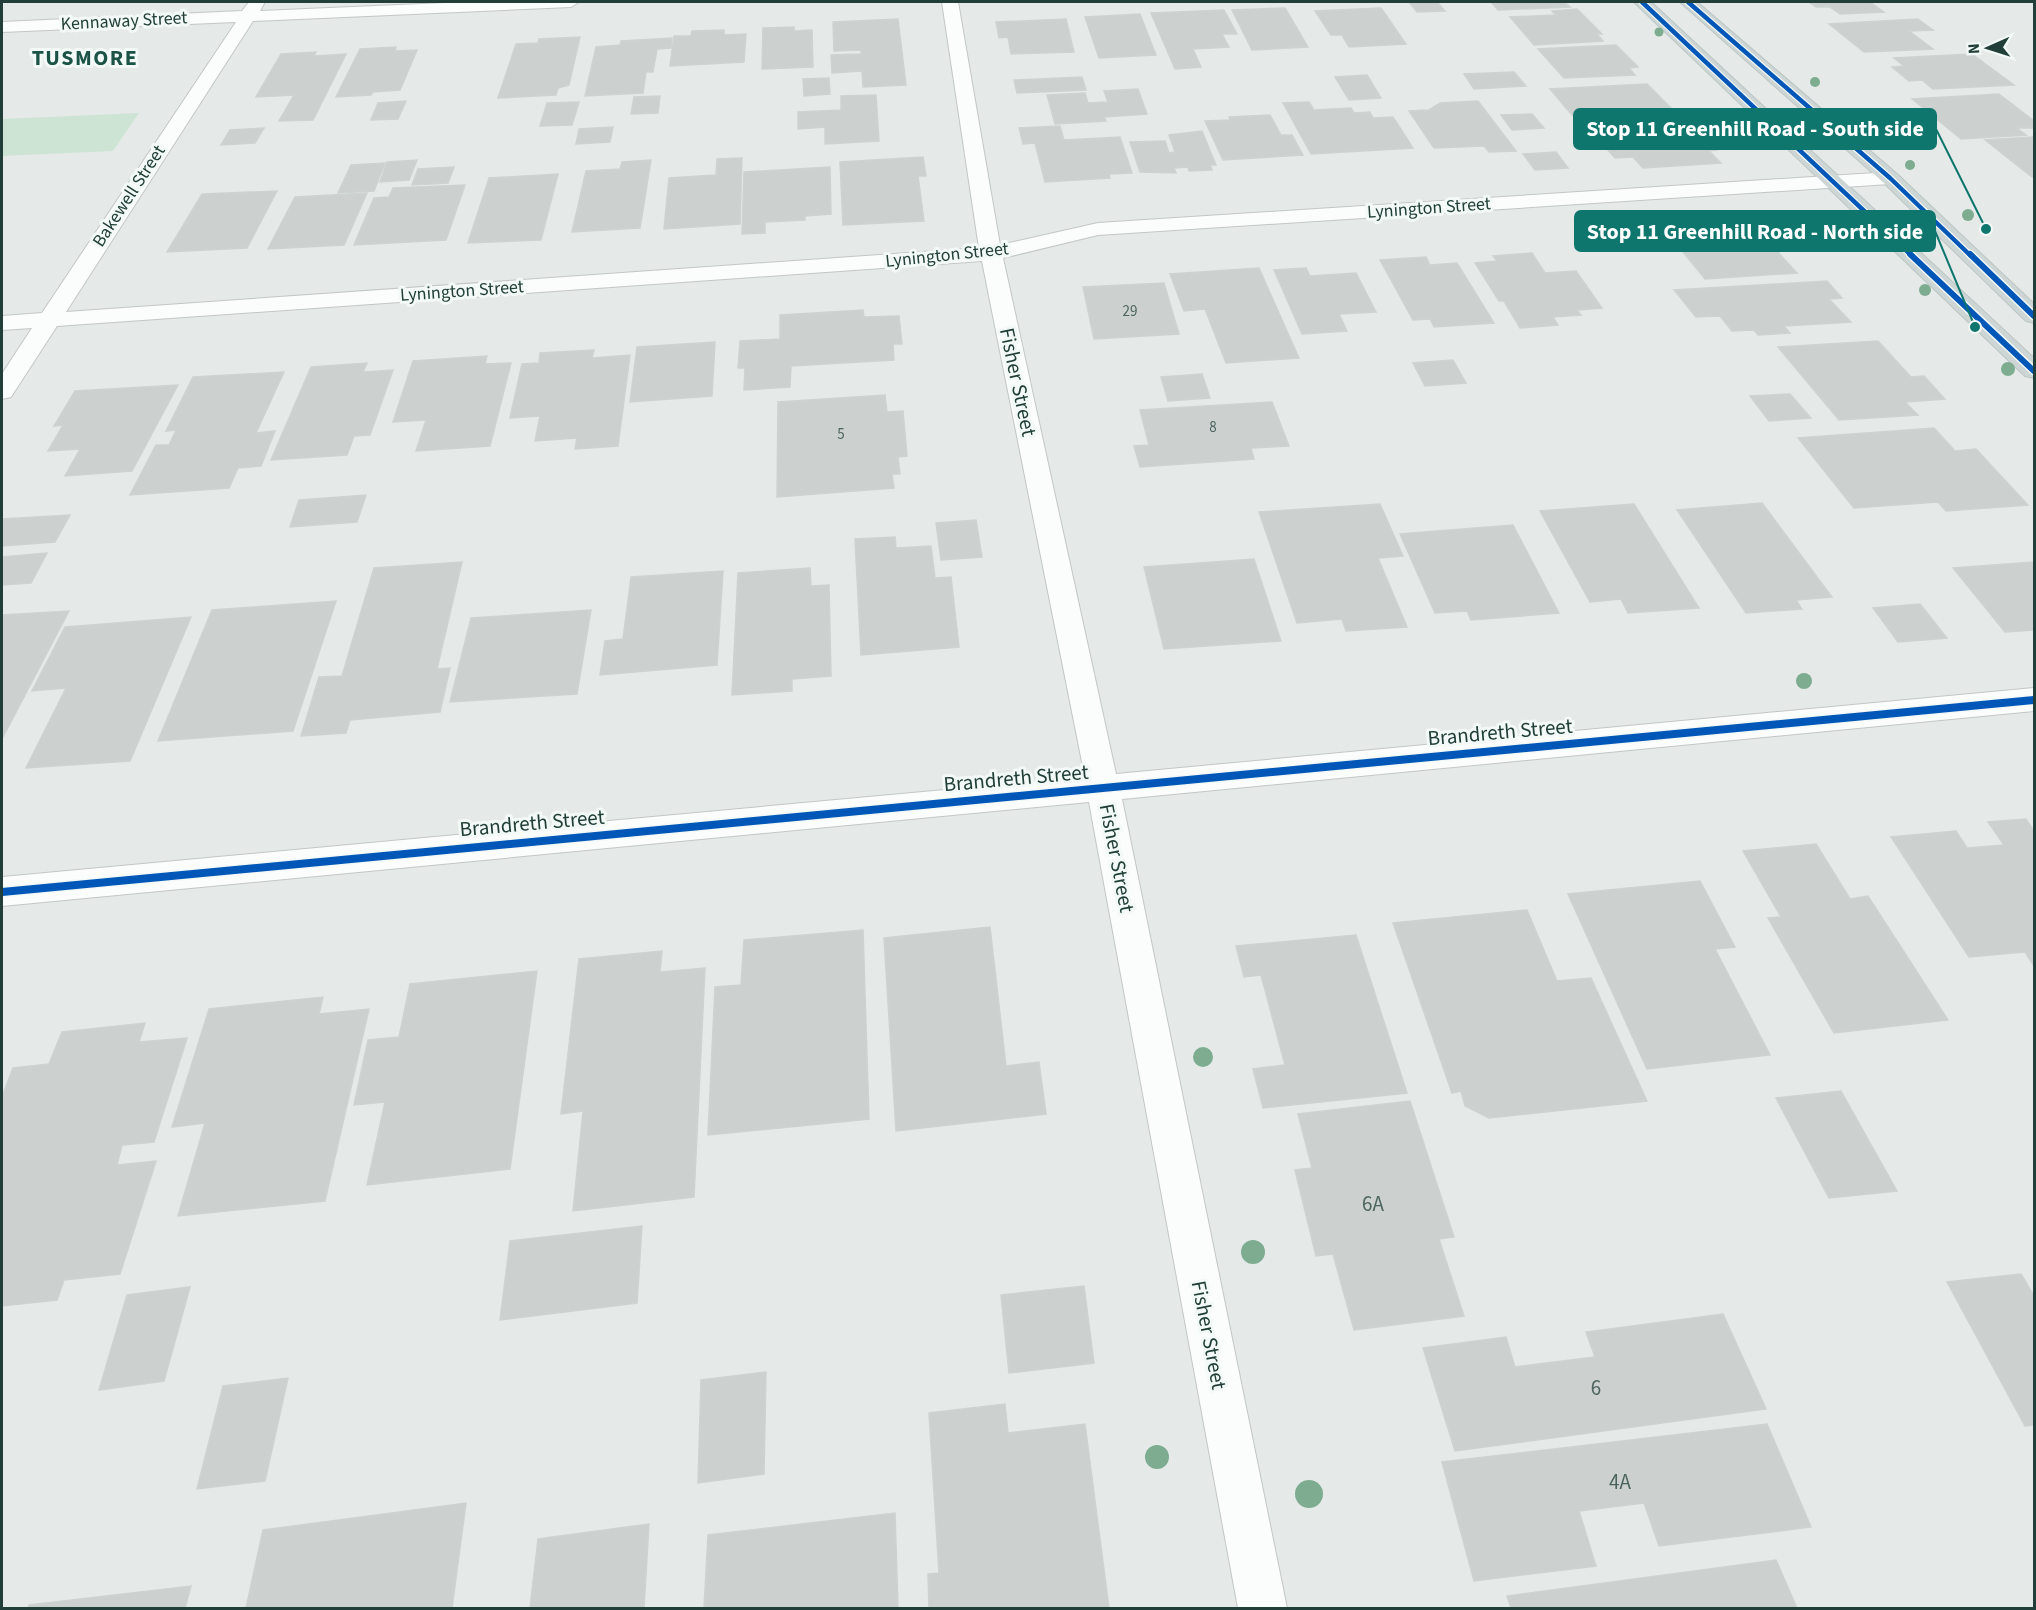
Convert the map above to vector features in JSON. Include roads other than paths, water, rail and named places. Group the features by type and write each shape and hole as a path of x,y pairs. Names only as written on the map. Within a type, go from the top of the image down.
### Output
{"main road":[{"path":"1642,2 1837,182 2034,371"},
{"path":"1688,2 1890,178 2034,316"}],"street":[{"name":"Kennaway Street","path":"2,27 252,8 571,2"},
{"name":"Fisher Street","path":"950,2 991,254 1103,787 1262,1608"},
{"name":"Bakewell Street","path":"2,392 252,8"},
{"name":"Lynington Street","path":"2,323 991,254 1098,229 1890,178"},
{"name":"Brandreth Street","path":"2,892 2034,700"}],"place":[{"name":"Stop 11 Greenhill Road - South side","path":"1986,229"},
{"name":"Stop 11 Greenhill Road - North side","path":"1975,327"}],"district":[{"name":"TUSMORE","path":"85,58"}]}
